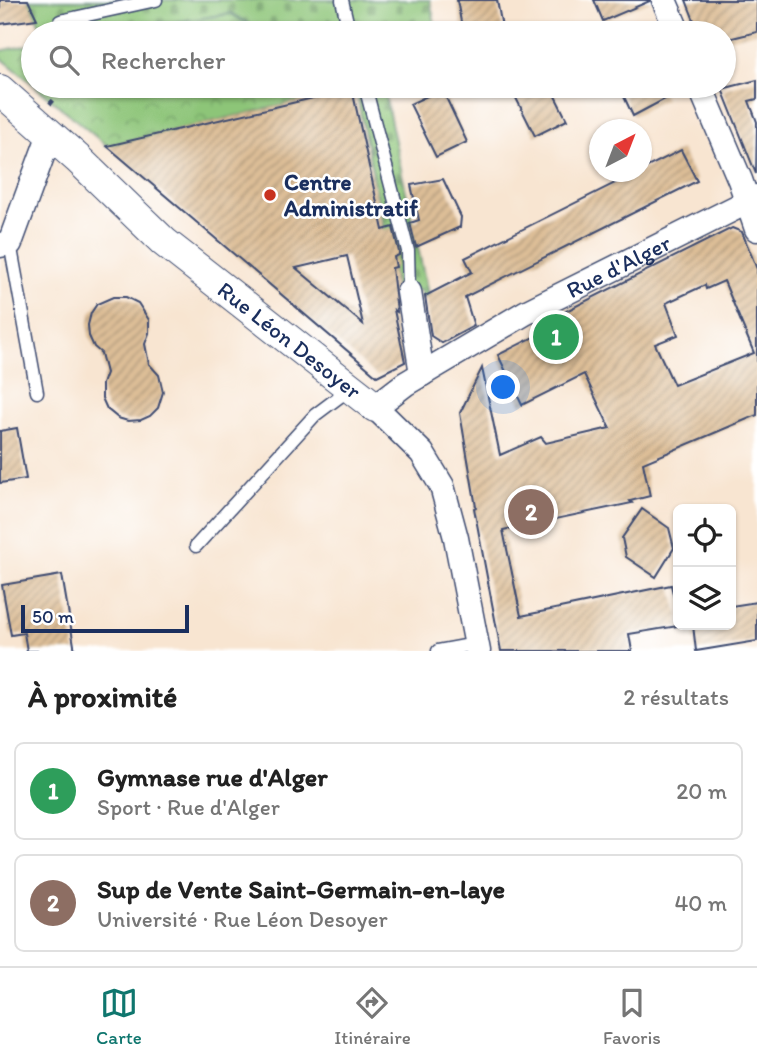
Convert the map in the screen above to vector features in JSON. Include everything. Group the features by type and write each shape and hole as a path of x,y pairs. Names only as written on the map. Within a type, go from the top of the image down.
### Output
{"street":[{"path":"664,0 673,21"},
{"name":"Rue Léon Desoyer","path":"0,90 46,123 164,242 375,407 422,453 442,486 456,538 477,647"},
{"path":"705,98 740,180 752,200 757,229"},
{"path":"5,244 46,123"},
{"name":"Rue d'Alger","path":"375,407 422,374 525,313 752,200"},
{"path":"409,292 422,374"}],"lane":[{"path":"60,21 156,0"},
{"path":"342,0 347,21"},
{"path":"368,98 408,251 409,292"},
{"path":"5,244 37,392"},
{"path":"196,546 316,415 351,388"},
{"path":"438,651 477,647"}],"path":[{"path":"46,123 57,98"}],"green space":[{"path":"28,0 430,0 434,21 244,21 231,13 185,21 38,21"},
{"path":"231,14 242,21 181,21"},
{"path":"21,47 21,74 0,57 0,51"},
{"path":"49,98 313,98 107,146"},
{"path":"357,98 386,98 428,294 422,298 420,290 397,294"}],"building":[{"path":"0,0 28,0 37,19 21,21 0,24"},
{"path":"457,0 497,0 501,21 461,21"},
{"path":"594,0 649,0 650,1 603,21"},
{"path":"686,0 757,0 757,32 736,37 736,21 694,21"},
{"path":"757,80 757,99 749,101 757,122 756,174 726,98 736,98 736,85"},
{"name":"Centre Administratif","path":"313,98 354,98 383,230 393,227 399,252 399,255 394,257 396,267 392,268 397,312 394,310 405,362 377,376 107,146","holes":["347,256 363,324 296,268"]},
{"path":"423,98 446,98 467,142 436,157 410,104"},
{"path":"516,98 556,98 567,120 535,136"},
{"path":"625,98 664,98 665,99 633,116"},
{"path":"681,150 697,181 465,297 474,326 442,343 431,336 425,296 472,272 465,258 617,182 652,182 652,164"},
{"path":"443,179 461,217 460,227 416,247 410,223 419,220 411,185"},
{"path":"732,228 742,232 757,269 757,415 643,463 650,496 630,501 632,503 503,530 521,616 671,585 673,627 629,634 632,651 501,651 474,508 476,507 460,413 482,368 500,455 541,437 546,443 610,428 584,374 522,405 498,355 544,332 538,325","holes":["724,281 754,353 674,385 655,344 678,335 666,303 705,285 706,289"]},
{"path":"113,297 126,297 138,303 149,320 149,333 145,344 149,364 159,375 163,392 158,408 141,420 128,421 118,418 107,409 102,398 102,384 106,373 101,353 94,347 89,336 88,325 97,304"},
{"path":"17,428 26,479 0,483 0,431"},
{"path":"642,509 669,528 673,550 656,577 626,557 622,538"},
{"path":"62,575 75,651 27,651 24,633 11,635 2,585"},
{"path":"757,602 757,641 696,651 694,630 736,630 736,605"}],"place":[{"name":"Centre Administratif","path":"270,195"},
{"name":"Gymnase rue d'Alger","path":"556,337"},
{"name":"Sup de Vente Saint-Germain-en-laye","path":"531,512"}]}
